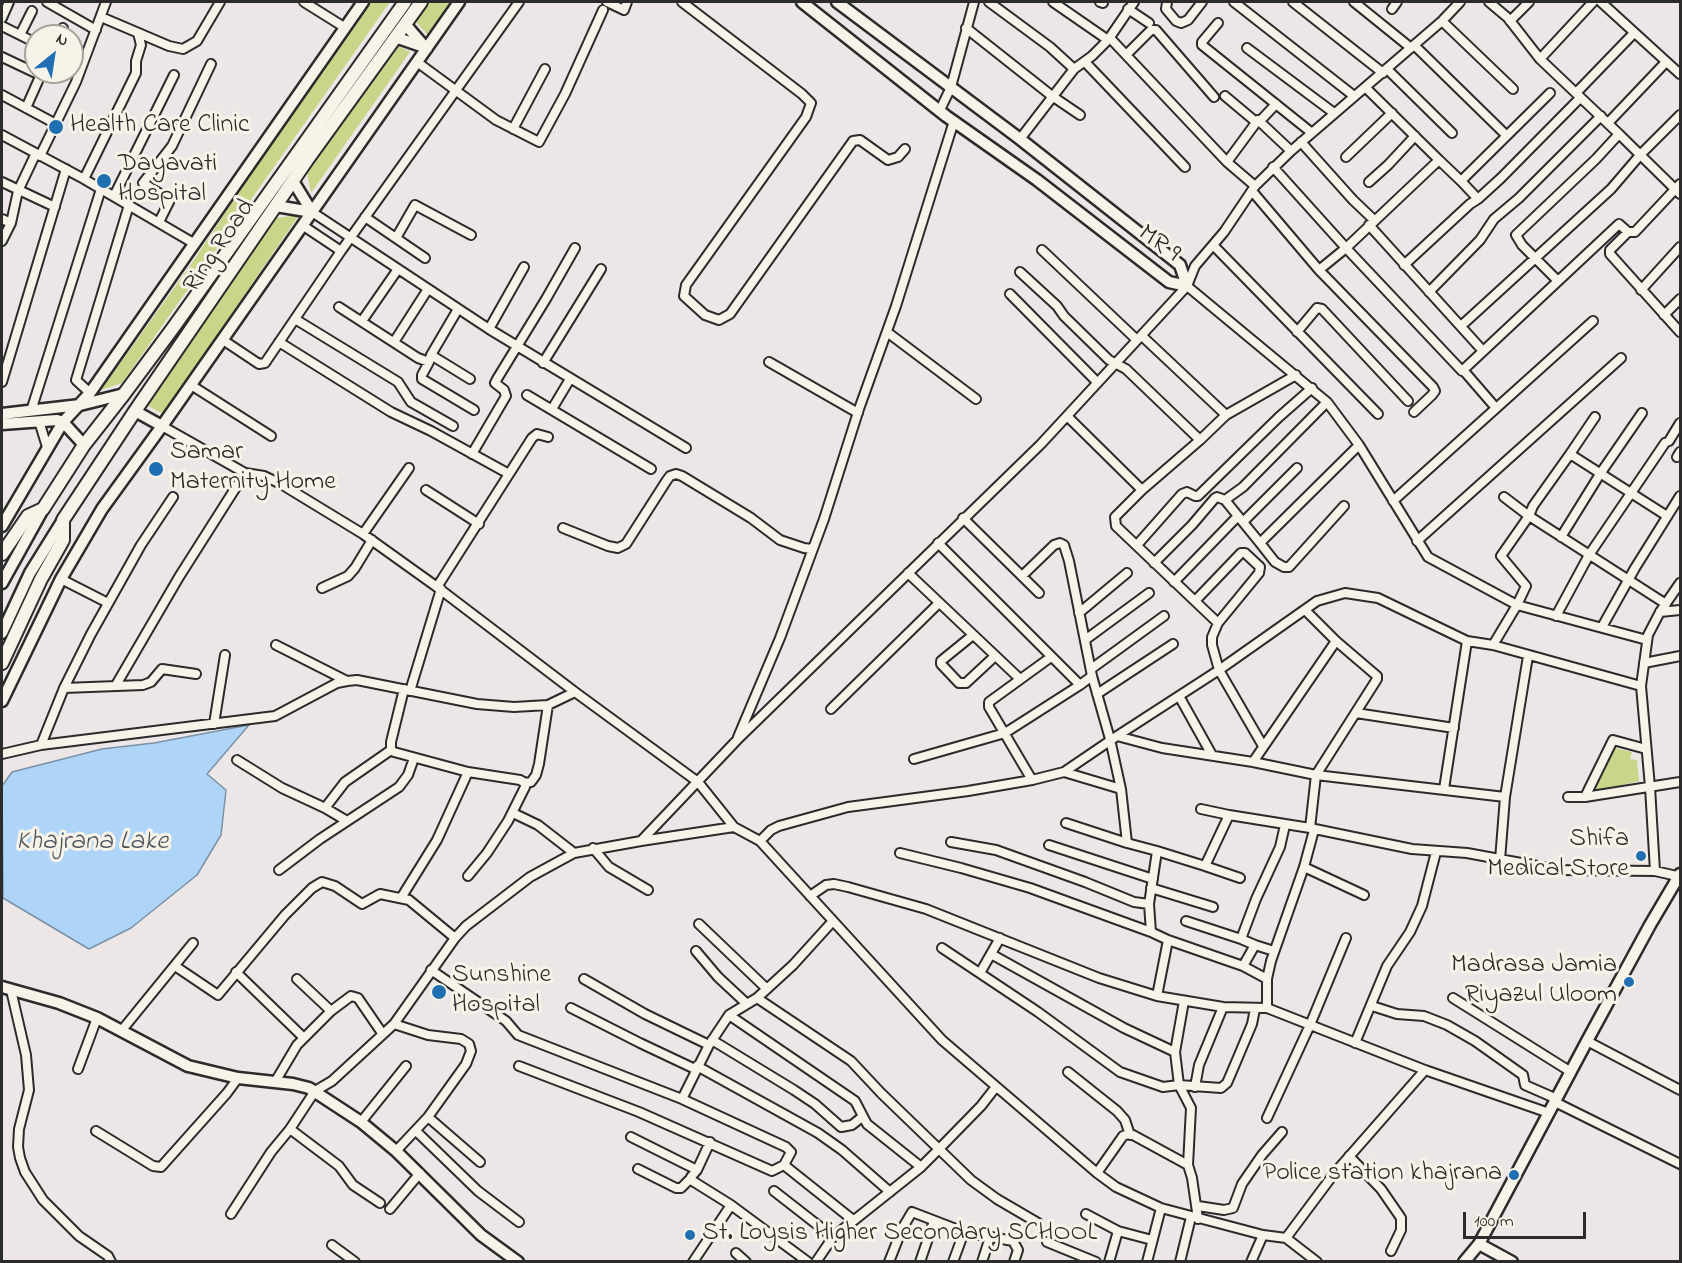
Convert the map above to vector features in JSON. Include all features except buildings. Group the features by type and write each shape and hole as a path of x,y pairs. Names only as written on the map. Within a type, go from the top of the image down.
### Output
{"main road":[{"name":"Ring Road","path":"2,554 28,516 43,509 84,445 124,394 405,2"},
{"name":"Ring Road","path":"2,663 41,579 63,540 63,520 293,181 421,2"}],"street":[{"path":"2,18 9,2"},
{"path":"47,2 96,30"},
{"path":"2,241 11,224 18,191 56,124 76,82 106,2"},
{"path":"101,17 183,49 197,41 220,2"},
{"path":"304,2 344,27"},
{"path":"2,526 63,422 90,393 363,2"},
{"path":"2,701 62,579 102,509 191,386 459,2"},
{"path":"223,340 256,362 262,364 267,360 341,251 519,2"},
{"path":"607,2 624,10 627,2"},
{"path":"682,2 811,103 806,117 686,285 684,296 705,315 719,320 730,314 853,141 860,140 888,160 898,158 905,149"},
{"name":"MR 9","path":"802,2 954,121 1037,180 1169,282 1187,286"},
{"name":"MR 9","path":"837,2 1020,139 1180,265 1187,286"},
{"path":"940,110 951,87 974,2"},
{"path":"989,2 1050,47 1074,69"},
{"path":"1053,2 1109,39 1127,54 1253,188 1319,270 1433,387 1435,391 1432,395 1414,412"},
{"path":"1020,139 1074,69 1085,62 1109,39 1134,2"},
{"path":"1167,2 1166,9 1176,21 1181,23 1188,20 1202,2"},
{"path":"1234,2 1354,96"},
{"path":"1293,2 1385,71 1452,134"},
{"path":"1354,2 1413,47 1506,135"},
{"path":"1392,9 1398,2"},
{"path":"641,841 737,740 1041,444 1187,286 1195,266 1224,232 1253,188 1273,167 1413,47 1460,2"},
{"path":"1489,2 1510,21 1540,58 1578,96 1679,189 1635,232 1628,232 1610,250 1610,254 1680,332"},
{"path":"1510,21 1529,2"},
{"path":"1540,58 1593,2"},
{"path":"1601,2 1680,74"},
{"path":"1128,9 1149,22"},
{"path":"20,35 32,10"},
{"path":"417,62 496,120 539,142 565,94 603,10"},
{"path":"1442,21 1514,89"},
{"path":"1218,23 1202,45 1312,133"},
{"path":"405,24 427,48"},
{"path":"2,26 24,37"},
{"path":"966,28 1052,96 1080,115"},
{"path":"1127,54 1151,30 1156,30 1214,97"},
{"path":"84,179 136,74 135,62 141,45 138,33"},
{"path":"1404,265 1470,204 1479,199 1557,123 1634,33"},
{"path":"395,37 427,48"},
{"path":"1247,48 1334,113"},
{"path":"2,57 24,67"},
{"path":"1085,62 1185,167"},
{"path":"1608,123 1666,62"},
{"path":"159,222 170,200 143,183 172,146 211,64"},
{"path":"513,129 545,69"},
{"path":"114,196 174,75"},
{"path":"26,108 37,84"},
{"path":"1366,88 1479,199"},
{"path":"1461,181 1550,93"},
{"path":"2,95 56,124"},
{"path":"1225,96 1258,121 1291,151"},
{"path":"1227,162 1258,121 1276,104"},
{"path":"1346,156 1392,113"},
{"path":"1461,326 1611,189 1641,154 1680,115"},
{"path":"1429,291 1480,240 1494,219 1519,198 1600,116"},
{"path":"737,740 780,638 824,519 858,413 887,333 954,121"},
{"path":"1558,281 1522,245 1516,237 1517,234 1619,134"},
{"path":"2,135 84,179 195,244"},
{"path":"1369,182 1415,136"},
{"path":"1301,142 1353,200 1404,265 1483,351"},
{"path":"1319,270 1346,248 1439,160"},
{"path":"1273,167 1496,408"},
{"path":"2,382 66,170"},
{"path":"293,181 312,212"},
{"path":"2,182 55,207"},
{"path":"31,411 101,189"},
{"path":"90,393 76,380 129,205"},
{"path":"276,206 312,212 489,329 686,448"},
{"path":"396,238 415,206 471,235"},
{"path":"365,217 426,258"},
{"path":"2,219 11,224"},
{"path":"1464,371 1618,225 1621,224 1628,232"},
{"path":"302,225 341,251"},
{"path":"1213,245 1378,414"},
{"path":"1641,290 1680,247"},
{"path":"472,454 506,396 505,392 496,385 496,381 574,248"},
{"path":"1042,250 1226,415"},
{"path":"489,329 524,267"},
{"path":"362,321 398,269"},
{"path":"543,363 601,269"},
{"path":"1020,272 1200,440"},
{"path":"1187,286 1327,402 1359,445 1428,557 1517,605 1647,640"},
{"path":"394,342 428,290"},
{"path":"1010,294 1097,382"},
{"path":"1664,315 1680,299"},
{"path":"339,307 418,358 430,358 470,380"},
{"path":"1296,332 1317,308 1322,309 1408,401"},
{"path":"458,309 430,358 422,379 474,410"},
{"path":"295,319 398,382 411,402 453,426"},
{"path":"1393,501 1593,321"},
{"path":"887,333 976,399"},
{"path":"279,342 391,412 509,474"},
{"path":"1417,541 1622,358"},
{"path":"769,362 858,413"},
{"path":"1218,623 1116,526 1115,517 1226,415 1296,375"},
{"path":"552,409 570,379"},
{"path":"191,386 271,436"},
{"path":"1137,545 1182,494 1187,492 1198,496 1312,388"},
{"path":"2,424 45,417 124,394"},
{"path":"527,395 651,469"},
{"path":"1225,500 1243,486 1327,402"},
{"path":"2,414 31,411 63,422 84,445"},
{"path":"135,411 245,472 264,476 281,484 363,534 439,588 698,782 734,827 759,842 942,1040 995,1088 1116,1187 1161,1208 1263,1235 1286,1238 1317,1262"},
{"path":"1561,537 1600,474 1642,413"},
{"path":"1066,416 1142,490"},
{"path":"45,417 47,447"},
{"path":"1493,645 1526,586 1501,556 1595,417"},
{"path":"1556,616 1589,555 1680,423"},
{"path":"391,750 391,742 439,588 535,435 548,437"},
{"path":"1260,543 1359,445"},
{"path":"1570,454 1667,516"},
{"path":"363,534 409,468"},
{"path":"1174,582 1297,468"},
{"path":"116,685 179,577 245,472"},
{"path":"563,528 618,548 626,544 666,480 676,474 751,518 780,540 812,549"},
{"path":"426,490 479,524"},
{"path":"41,745 64,688 108,603 141,545 173,496"},
{"path":"1602,627 1680,496"},
{"path":"1154,563 1217,497 1225,500 1275,562 1284,567 1289,567 1344,506"},
{"path":"1504,497 1529,516 1666,604"},
{"name":"Ring Road","path":"2,582 43,509"},
{"path":"963,518 1039,593"},
{"name":"Ring Road","path":"2,633 30,573 63,520"},
{"path":"322,588 348,576 372,540"},
{"path":"938,543 1080,685"},
{"path":"1022,576 1054,545 1060,543 1064,545 1097,694 1114,737 1127,843"},
{"path":"1195,601 1241,553 1245,553 1260,567 1259,573 1218,623 1212,645 1219,670 1263,746"},
{"path":"908,573 1020,679"},
{"path":"1079,614 1127,573"},
{"path":"62,579 108,603"},
{"path":"1655,871 1641,686 1647,640 1651,629 1680,584"},
{"path":"1085,640 1149,592"},
{"path":"759,842 771,830 779,826 848,807 900,802 1032,780 1064,772 1219,670 1317,601 1345,593 1378,598 1467,641 1493,645 1641,686"},
{"path":"831,709 939,603"},
{"path":"1267,1008 1267,979 1274,951 1304,867 1312,829 1316,775 1377,676 1336,641 1305,610"},
{"path":"1660,612 1680,610"},
{"path":"914,759 1005,733 1080,685 1164,616"},
{"path":"973,635 941,661 941,664 959,683 966,683 996,656"},
{"path":"1252,762 1336,641"},
{"path":"1444,789 1467,641"},
{"path":"1097,694 1173,644"},
{"path":"276,645 347,681"},
{"path":"214,724 225,655"},
{"path":"1500,860 1506,796 1528,656"},
{"path":"1644,663 1680,656"},
{"path":"1032,780 988,702 1051,657"},
{"path":"64,688 148,684 162,669 196,675"},
{"path":"2,754 41,745 275,716 337,683 347,681 357,680 477,705 514,707 548,705 575,692"},
{"path":"1179,696 1212,755"},
{"path":"391,750 398,754 468,772 520,780 525,783 531,782 539,764 548,705"},
{"path":"1356,713 1454,728"},
{"path":"1114,737 1316,775 1506,796"},
{"path":"1585,797 1613,740 1646,749"},
{"path":"325,808 345,782 391,750"},
{"path":"279,870 292,858 399,787 408,775 414,758"},
{"path":"237,760 288,791 347,821"},
{"path":"401,898 437,840 468,772"},
{"path":"1064,772 1121,789"},
{"path":"1568,797 1585,797 1680,782"},
{"path":"468,876 487,853 513,813 525,783"},
{"path":"1201,809 1413,849 1467,854 1559,870 1655,871 1679,876 1587,1041 1479,1244 1464,1262"},
{"path":"513,813 550,832 574,853"},
{"path":"1205,866 1229,815"},
{"path":"1066,823 1240,878"},
{"path":"1241,939 1256,899 1280,847 1285,825"},
{"path":"231,1214 271,1152 290,1129 315,1091 332,1081 394,1024 455,938 488,907 530,877 574,853 593,848 734,827"},
{"path":"951,842 996,850 1134,902 1149,904"},
{"path":"1049,845 1153,879"},
{"path":"593,848 617,873 648,890"},
{"path":"1150,932 1149,904 1157,851"},
{"path":"1355,1043 1387,966 1410,932 1422,906 1436,852"},
{"path":"900,853 1030,888 1243,966 1267,979"},
{"path":"1304,867 1364,895"},
{"path":"175,966 217,995 255,954 285,915 317,884 322,882 335,886 362,904 378,894 415,903 455,938"},
{"path":"810,896 826,885 834,884 926,909 1089,974 1157,996 1223,1007 1267,1008 1425,1070 1549,1113"},
{"path":"1151,888 1213,907"},
{"path":"1186,921 1274,951"},
{"path":"682,1099 710,1042 729,1015 757,998 794,965 832,922"},
{"path":"699,924 767,989"},
{"path":"980,973 1000,938"},
{"path":"1267,1118 1310,1025 1346,938"},
{"path":"1157,996 1168,940"},
{"path":"122,1030 193,943"},
{"path":"1243,966 1254,945"},
{"path":"942,948 1038,1011 1120,1072 1163,1088 1179,1085 1221,1089 1227,1083 1252,1024 1255,1009"},
{"path":"696,951 718,977 747,1004"},
{"path":"991,954 1124,1028 1175,1052"},
{"path":"432,970 506,1021 518,1035 682,1099 786,1147 791,1152 784,1165 772,1172 710,1142 639,1112 519,1066"},
{"path":"236,972 304,1038"},
{"path":"297,980 331,1011"},
{"path":"584,980 645,1014 710,1042 794,1090 841,1126 852,1125 862,1117"},
{"path":"6,989 59,1003 97,1018 188,1066 238,1078 275,1082 315,1091 361,1122 396,1150 481,1235 514,1261"},
{"path":"6,989 26,1055 29,1090 19,1129 18,1148 25,1172 43,1200 79,1236 108,1256 111,1262"},
{"path":"275,1082 297,1045 331,1011 351,996 356,996 382,1033"},
{"path":"757,998 851,1061 938,1150 997,1199 1038,1223"},
{"path":"1453,998 1571,1072"},
{"path":"1180,1262 1198,1206 1188,1166 1191,1108 1179,1085 1175,1052 1184,1001"},
{"path":"1372,1006 1397,1014 1424,1017 1447,1025 1475,1041 1522,1075 1525,1085 1680,1164"},
{"path":"1195,1087 1199,1065 1223,1007"},
{"path":"571,1008 639,1044 696,1068 818,1133 842,1150 890,1192"},
{"path":"729,1015 855,1101 867,1124 921,1167"},
{"path":"78,1070 97,1018"},
{"path":"394,1024 428,1035 461,1039 471,1047 466,1064 428,1117 396,1150"},
{"path":"1587,1041 1680,1090"},
{"path":"361,1122 406,1066"},
{"path":"1286,1238 1333,1175 1425,1070"},
{"path":"1068,1072 1117,1111 1125,1120 1130,1135"},
{"path":"96,1131 153,1166 161,1167 238,1078"},
{"path":"816,1262 833,1237 921,1167 981,1106 995,1088"},
{"path":"428,1117 480,1162"},
{"path":"290,1129 339,1166 353,1185 380,1203"},
{"path":"416,1131 478,1191 519,1222"},
{"path":"1198,1206 1224,1210 1233,1208 1242,1184 1262,1155 1282,1132"},
{"path":"1097,1173 1123,1136 1130,1135 1188,1166"},
{"path":"632,1137 697,1170"},
{"path":"638,1169 676,1188 681,1188 697,1170 710,1142"},
{"path":"1349,1156 1381,1189 1401,1218 1401,1230 1391,1251"},
{"path":"784,1165 853,1220"},
{"path":"390,1209 420,1173"},
{"path":"690,1179 731,1205 808,1262"},
{"path":"774,1191 833,1237"},
{"path":"693,1262 731,1205"},
{"path":"1146,1262 1161,1208"},
{"path":"891,1261 902,1229 912,1212 964,1232 1016,1242 1018,1250 1014,1262"},
{"path":"1086,1214 1118,1231 1152,1240"},
{"path":"920,1262 934,1221"},
{"path":"1109,1262 1118,1231"},
{"path":"953,1262 964,1232"},
{"path":"1251,1262 1263,1235"},
{"path":"982,1262 990,1237"},
{"path":"1047,1242 1096,1262"},
{"path":"1479,1244 1512,1262"},
{"path":"332,1245 355,1262"},
{"path":"736,1253 747,1262"}],"green space":[{"path":"372,2 390,2 122,383 101,390 192,263 251,174"},
{"path":"427,2 450,2 428,35 413,19"},
{"path":"399,46 410,52 311,193 307,173"},
{"path":"299,215 163,414 148,406 276,218"},
{"path":"1615,748 1632,752 1630,759 1637,760 1639,781 1594,792"}],"water":[{"name":"Khajrana Lake","path":"249,725 207,774 226,790 221,835 197,875 131,928 89,949 3,898 2,786 12,772 102,749 154,743"}],"place":[{"name":"Health Care Clinic","path":"56,127"},
{"name":"Dayavati Hospital","path":"104,181"},
{"name":"Samar Maternity Home","path":"156,469"},
{"name":"Shifa Medical Store","path":"1641,856"},
{"name":"Madrasa Jamia Riyazul Uloom","path":"1629,982"},
{"name":"Sunshine Hospital","path":"439,992"},
{"name":"Police station khajrana","path":"1514,1175"},
{"name":"St. Loysis Higher Secondary SCHOOL","path":"690,1235"}]}
